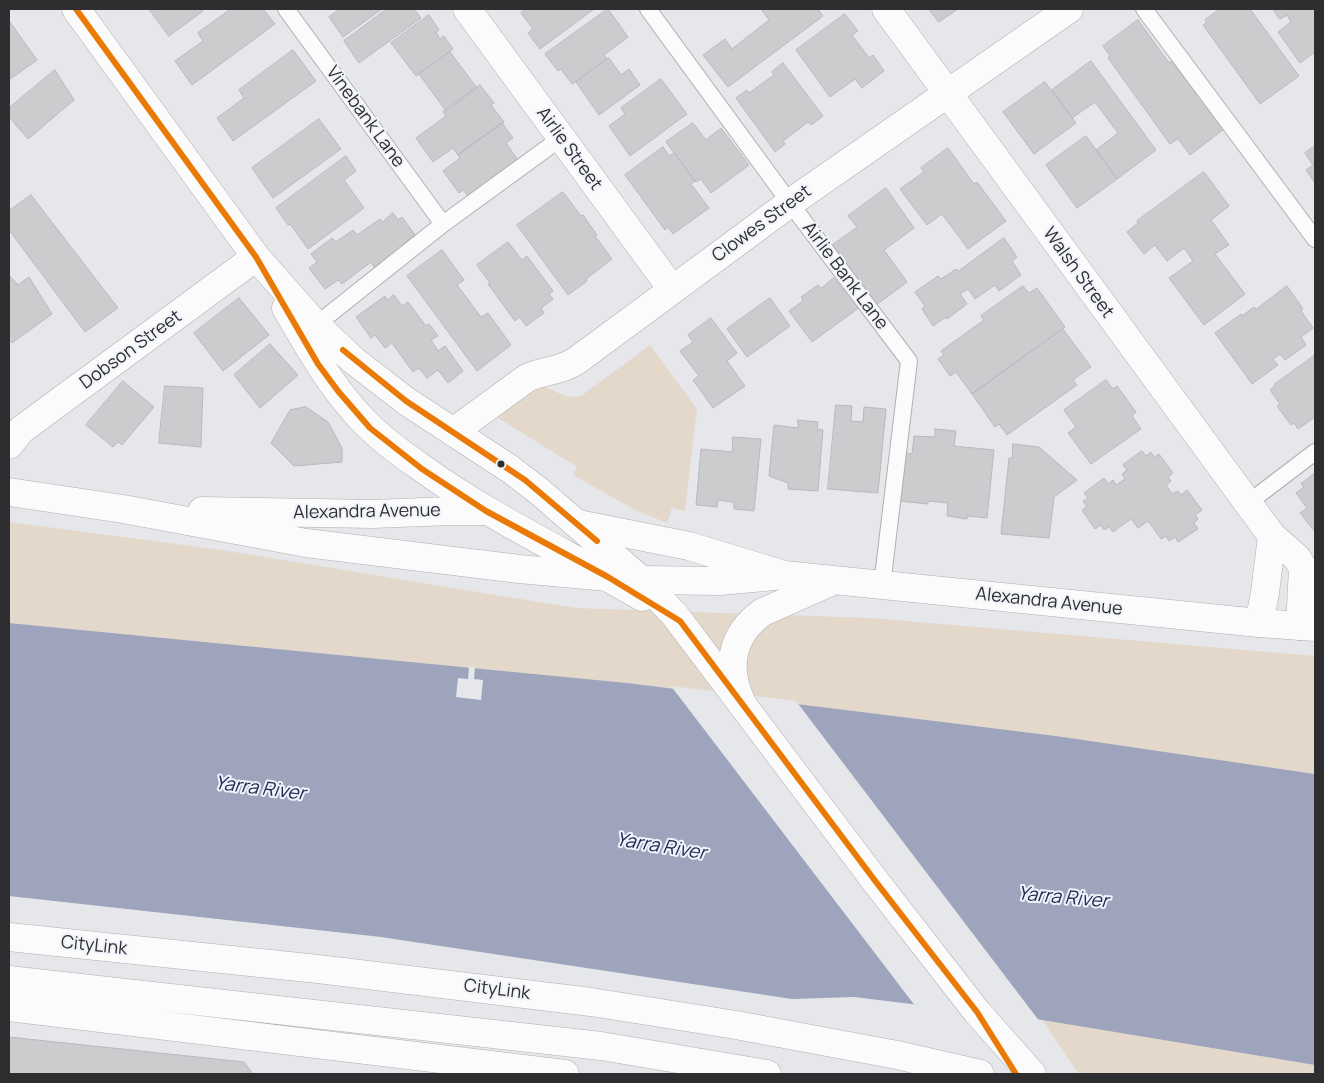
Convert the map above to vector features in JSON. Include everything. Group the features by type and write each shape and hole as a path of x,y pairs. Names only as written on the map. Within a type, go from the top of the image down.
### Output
{"main road":[{"path":"76,9 256,257 316,324 353,360 406,401 525,480 578,524 641,580 721,663 749,715 977,1012 1002,1046 1016,1074"},
{"name":"Airlie Street","path":"467,9 672,289"},
{"name":"Walsh Street","path":"886,9 1272,536 1304,568 1308,627"},
{"name":"Clowes Street","path":"453,432 527,378 558,370 576,361 790,203 1069,9"},
{"path":"256,257 318,364 358,416 397,450 440,482 486,511 608,577 656,605 680,622"},
{"name":"Dobson Street","path":"9,445 21,430 256,257"},
{"name":"Alexandra Avenue","path":"9,492 124,509 306,543 519,569 641,580 720,581 784,575 1308,627"},
{"name":"Alexandra Avenue","path":"124,509 373,514 486,511 539,517 689,546 784,575"},
{"path":"1259,623 1272,536"},
{"path":"721,663 744,628 753,619 763,612 834,580"},
{"name":"CityLink","path":"9,937 318,968 591,1002 754,1028 897,1055 980,1074"},
{"path":"9,980 601,1046 767,1074"},
{"path":"9,1007 565,1074"},
{"path":"1002,1046 1032,1074"}],"lane":[{"name":"Vinebank Lane","path":"286,9 443,224"},
{"name":"Airlie Bank Lane","path":"648,9 909,361 882,585"},
{"path":"1144,9 1315,239"},
{"path":"316,324 443,224 561,138"},
{"path":"1248,503 1315,452"}],"shaded area":[{"path":"650,345 697,409 685,511 672,508 667,523 635,510 573,475 577,467 495,416 534,387 545,387 568,397 581,396"},
{"path":"9,522 222,550 575,608 872,618 1315,656 1315,774 1056,736 627,683 9,623"},
{"path":"1042,1020 1315,1065 1315,1074 1079,1074"}],"water":[{"name":"Yarra River","path":"9,623 627,683 1056,736 1315,774 1315,1065 1042,1020 854,997 792,999 381,937 9,896"}],"pier":[{"path":"469,667 475,667 474,679 483,680 481,700 456,697 458,678 468,679"},
{"path":"671,686 796,701 1040,1022 916,1007"}],"building":[{"path":"149,9 202,9 203,11 169,36"},
{"path":"231,9 263,9 275,24 192,85 175,61 203,41 198,33"},
{"path":"340,9 382,9 343,37 329,17"},
{"path":"387,9 414,9 421,18 359,63 344,41"},
{"path":"526,9 594,9 540,49 528,33 533,29 521,13"},
{"path":"608,9 628,37 604,55 607,59 572,84 561,69 558,71 545,54"},
{"path":"761,9 818,9 823,16 728,87 703,55 725,39 732,49 769,20"},
{"path":"929,9 958,9 939,22"},
{"path":"1220,9 1250,9 1299,76 1260,104 1203,25 1207,22 1205,20"},
{"path":"1273,9 1315,9 1315,52 1300,63 1278,32 1291,22 1287,15 1280,19"},
{"path":"845,14 858,31 852,35 869,58 873,55 884,71 862,88 855,79 830,97 796,50"},
{"path":"429,15 439,30 436,32 440,39 444,36 453,49 416,76 391,43"},
{"path":"1138,20 1169,63 1172,61 1184,78 1190,74 1228,126 1190,155 1178,139 1170,144 1108,58 1110,56 1103,46"},
{"path":"9,23 37,60 9,80"},
{"path":"293,50 316,81 233,141 217,118 244,98 239,90"},
{"path":"450,52 477,88 446,111 419,74"},
{"path":"609,58 621,75 629,69 640,85 599,115 576,82"},
{"path":"1091,61 1156,150 1117,179 1096,150 1118,133 1095,102 1072,118 1052,90"},
{"path":"783,63 823,116 811,125 808,122 783,141 785,144 775,152 736,98 747,90 749,93 774,75 772,72"},
{"path":"55,70 74,100 28,139 9,117 9,108"},
{"path":"661,79 687,114 630,156 609,126 625,114 621,108"},
{"path":"1045,82 1076,123 1034,154 1003,112"},
{"path":"480,85 494,103 491,105 504,122 458,155 453,148 433,162 416,138 446,116 443,112"},
{"path":"319,119 341,149 273,198 252,168"},
{"path":"502,123 513,138 506,143 520,163 468,196 463,190 459,193 443,171 460,158 458,155"},
{"path":"693,123 706,140 721,128 749,165 711,193 701,179 695,181 666,142"},
{"path":"1086,136 1117,179 1077,208 1046,165"},
{"path":"1315,146 1315,183 1306,170 1313,165 1305,153"},
{"path":"663,147 669,156 674,153 695,181 691,184 709,208 673,234 668,227 665,230 625,175"},
{"path":"948,148 974,184 977,182 1006,221 968,249 942,214 927,225 900,189 924,172 921,168"},
{"path":"346,156 356,171 344,180 364,208 308,249 276,208"},
{"path":"1204,172 1229,206 1211,220 1229,245 1215,254 1245,294 1204,325 1169,278 1193,261 1184,248 1167,261 1155,245 1144,254 1127,232 1138,223 1137,221"},
{"path":"886,188 914,228 884,250 907,282 875,306 831,246 857,227 848,216"},
{"path":"563,192 581,216 583,215 597,235 595,236 612,259 568,295 517,225"},
{"path":"31,195 118,308 85,332 9,230 9,211"},
{"path":"393,213 398,220 402,217 415,235 403,244 406,248 376,270 371,262 342,284 338,280 325,289 309,268 317,262 311,254 332,238 336,242 353,230 357,235 380,219 382,222"},
{"path":"1004,238 1017,257 1012,261 1021,275 999,291 995,285 975,299 968,289 960,294 967,304 947,319 946,317 933,326 922,309 925,306 915,292 938,276 941,279 956,269 958,271"},
{"path":"508,242 522,260 527,256 553,291 549,294 553,299 541,308 544,313 526,326 520,317 515,321 488,284 490,283 477,265"},
{"path":"442,250 464,280 457,285 481,317 488,313 511,345 477,371 407,276"},
{"path":"9,275 18,285 29,277 52,314 12,343 9,339"},
{"path":"834,278 843,290 846,287 860,307 812,342 789,311 803,301 801,297 818,285 821,288"},
{"path":"1023,286 1029,293 1037,288 1065,327 972,394 956,372 950,376 938,359 944,355 941,351 984,320 981,316"},
{"path":"1287,286 1313,328 1301,337 1306,345 1285,360 1280,354 1273,359 1278,365 1252,384 1215,333 1241,314 1242,316 1254,307 1256,309"},
{"path":"394,295 402,306 408,302 426,326 429,324 438,336 431,340 438,351 445,346 463,371 448,383 438,370 427,378 419,368 413,372 392,343 385,348 375,335 371,338 356,317 385,296 387,300"},
{"path":"239,298 269,335 223,371 194,333"},
{"path":"770,298 790,326 747,357 727,329"},
{"path":"711,318 737,353 727,361 745,386 713,408 693,380 699,376 680,351 693,342 688,335"},
{"path":"1063,329 1091,367 1073,380 1077,385 1007,435 999,424 995,427 972,394"},
{"path":"270,344 298,375 260,408 234,375"},
{"path":"1315,355 1315,417 1298,429 1294,423 1291,425 1277,406 1280,404 1270,390"},
{"path":"1106,380 1113,389 1117,386 1136,412 1132,416 1141,429 1091,464 1068,433 1076,427 1064,410"},
{"path":"123,381 154,407 122,445 118,442 113,447 86,425"},
{"path":"165,386 203,388 201,447 159,443"},
{"path":"836,405 852,406 851,421 863,422 864,407 886,409 878,493 828,489"},
{"path":"306,407 328,422 342,448 342,462 294,466 271,443 290,410"},
{"path":"798,420 818,422 817,429 823,430 818,491 788,489 788,483 769,476 774,425 798,428"},
{"path":"935,429 956,431 954,446 994,450 987,518 967,516 967,519 947,516 948,503 928,501 928,504 899,501 904,453 912,454 914,436 935,437"},
{"path":"733,437 761,439 754,511 734,509 734,502 718,500 717,507 696,505 701,449 732,452"},
{"path":"1013,444 1039,447 1077,480 1054,497 1049,538 1001,534 1009,458 1012,458"},
{"path":"1142,451 1146,456 1151,452 1154,457 1159,454 1173,473 1168,477 1171,481 1166,485 1172,494 1178,491 1181,495 1187,490 1202,510 1195,515 1198,519 1194,523 1198,529 1178,542 1175,537 1169,541 1166,536 1161,539 1148,521 1138,528 1131,519 1113,532 1109,527 1104,530 1101,525 1095,529 1082,510 1087,506 1083,501 1088,498 1084,493 1104,478 1108,484 1113,480 1116,485 1125,479 1122,474 1127,470 1123,465"},
{"path":"1315,473 1315,532 1300,513 1307,508 1296,493 1304,487 1301,484"},
{"path":"9,1037 244,1062 253,1074 9,1074"}],"transit line":[{"path":"76,9 256,257 318,364 338,391 370,428 422,469 486,511 608,577 680,621 876,882 977,1012 1016,1074"},
{"path":"343,350 406,401 525,480 597,541"}]}
